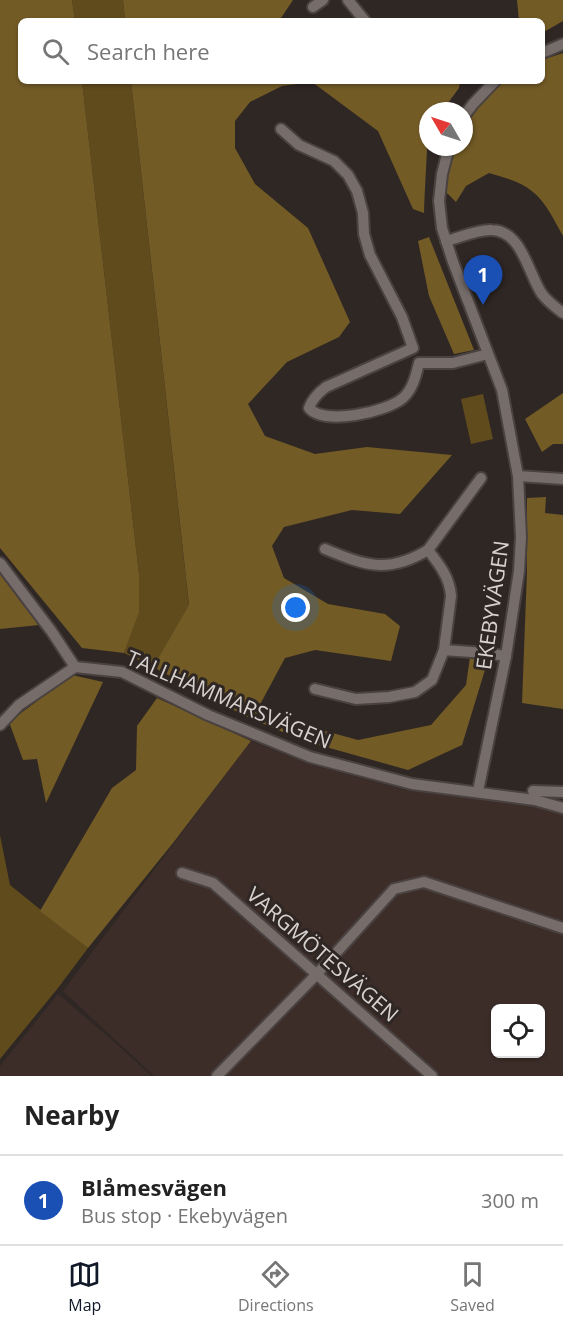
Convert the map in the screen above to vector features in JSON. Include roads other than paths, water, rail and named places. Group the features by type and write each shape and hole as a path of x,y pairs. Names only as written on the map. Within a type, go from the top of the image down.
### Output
{"street":[{"path":"313,7 323,0"},
{"path":"348,0 363,18"},
{"path":"545,52 563,44"},
{"path":"473,104 492,84"},
{"path":"281,129 299,145 334,161 348,175 357,191 370,255 402,317 413,348 418,363 411,387 404,397 394,403 368,413 339,416 318,416 309,408 316,395 326,387 413,348"},
{"name":"EKEBYVÄGEN","path":"446,156 441,174 440,201 446,241 502,390 518,476 521,537 519,571 506,656 478,791"},
{"path":"446,241 486,230 507,234 517,244 542,293 563,313"},
{"path":"418,363 453,363 488,354"},
{"path":"518,476 563,479"},
{"path":"325,549 369,566 401,563 428,550 479,484"},
{"path":"315,689 356,699 415,692 432,680 444,651 451,587 428,550"},
{"path":"0,563 52,632 75,667 20,705 0,725"},
{"path":"444,651 484,652 506,656"},
{"name":"TALLHAMMARSVÄGEN","path":"75,667 122,672 208,715 310,757 412,784 535,800 563,808"},
{"path":"534,791 563,792"},
{"name":"VARGMÖTESVÄGEN","path":"182,873 213,883 432,1076"},
{"path":"217,1076 316,975 394,889 423,882 563,928"}],"place":[{"name":"Blåmesvägen","path":"483,305"}]}
